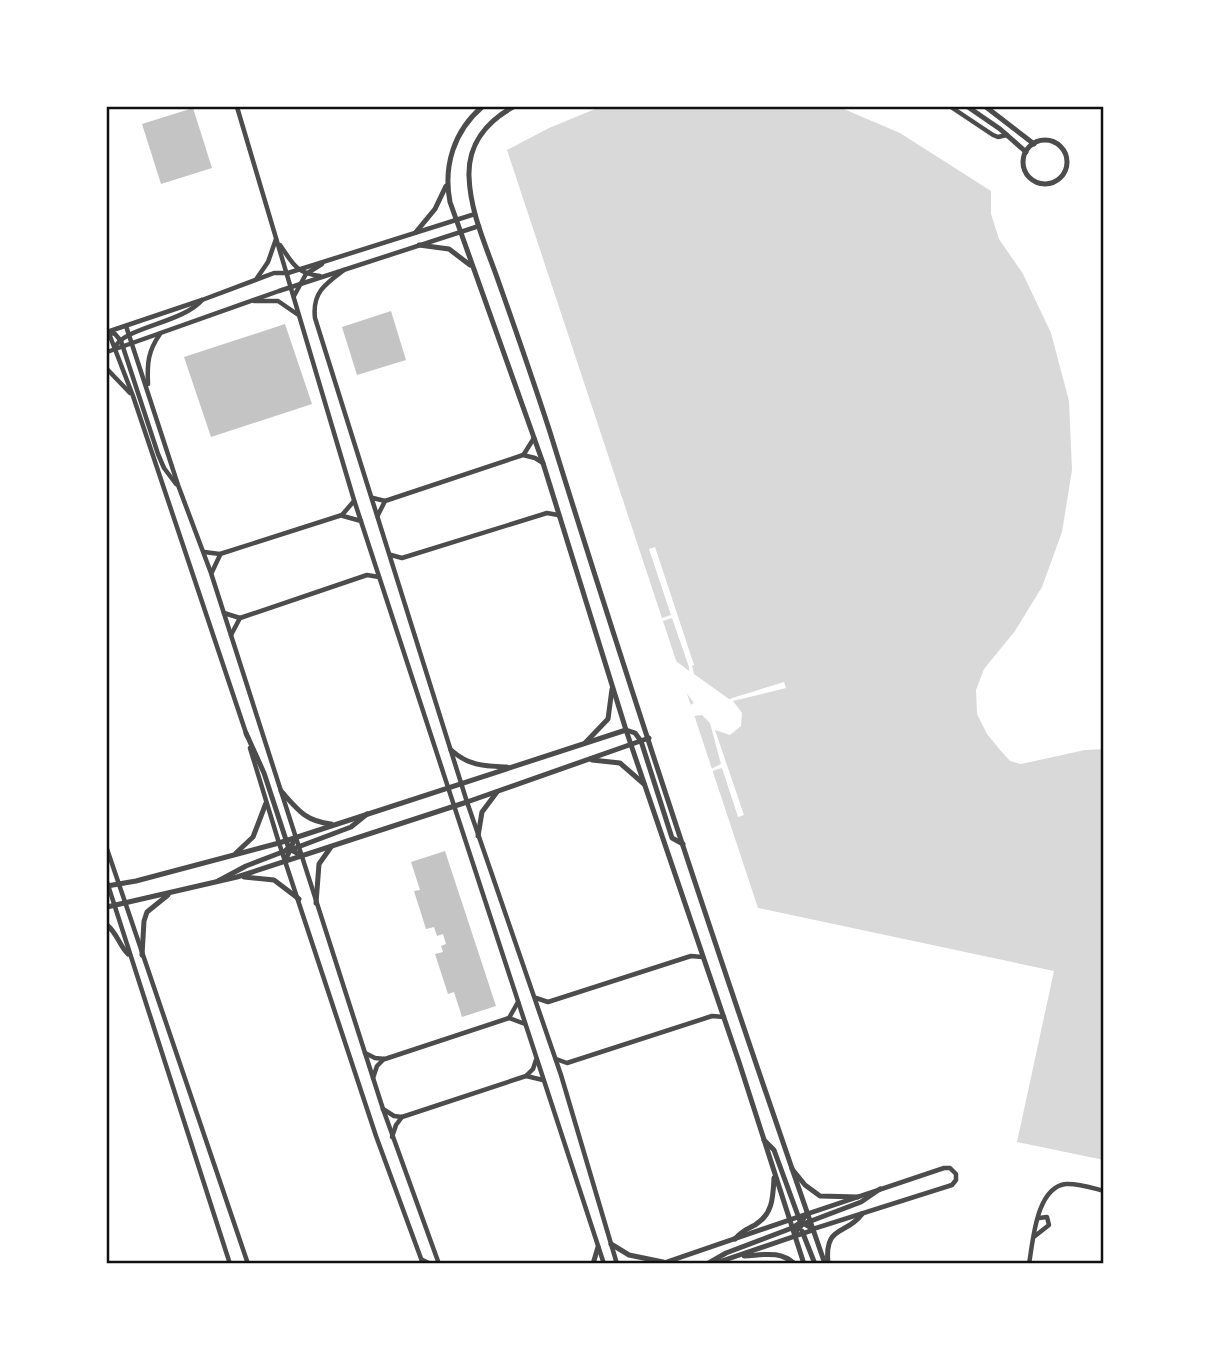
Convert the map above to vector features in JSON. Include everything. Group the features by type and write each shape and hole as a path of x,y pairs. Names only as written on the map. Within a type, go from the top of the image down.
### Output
{"street":[{"path":"237,107 354,500 604,1264"},
{"path":"416,232 435,209 447,183 454,144 469,120 482,107"},
{"path":"513,107 492,121 473,148 469,179 475,214 526,354 580,529 807,1214"},
{"path":"951,107 998,137 1007,135 1013,127"},
{"path":"968,107 1026,152"},
{"path":"986,107 1034,144"},
{"path":"1048,141 1061,148 1066,161 1065,170 1059,178 1045,184 1031,179 1023,165 1026,152 1034,144 1048,141"},
{"path":"447,183 460,232 543,463 626,730 790,1220"},
{"path":"108,332 274,272 288,273 475,214"},
{"path":"107,352 322,276 479,226"},
{"path":"276,238 298,270 322,276"},
{"path":"256,279 268,262 276,238"},
{"path":"419,245 449,249 472,267"},
{"path":"294,297 306,274 334,258"},
{"path":"344,270 320,289 314,308 467,802 561,1075 617,1264"},
{"path":"109,342 182,315 202,300"},
{"path":"246,302 278,301 298,314"},
{"path":"125,326 178,485 211,573 392,1137 439,1264"},
{"path":"115,349 125,326"},
{"path":"108,332 119,338 164,468 178,485"},
{"path":"108,332 109,342 115,349 133,396 246,733 282,853 376,1136 422,1262 430,1264"},
{"path":"148,392 147,359 160,334"},
{"path":"107,369 133,396"},
{"path":"523,455 534,437"},
{"path":"372,497 385,501 523,455 543,463"},
{"path":"203,552 220,555 342,515 354,500"},
{"path":"378,515 385,501"},
{"path":"547,513 553,502"},
{"path":"390,554 402,558 547,513 558,515"},
{"path":"342,515 361,521"},
{"path":"211,573 220,555"},
{"path":"396,570 402,558"},
{"path":"367,575 375,563"},
{"path":"224,613 240,618 367,575 379,577"},
{"path":"231,635 240,618"},
{"path":"584,743 608,719 612,686"},
{"path":"230,1264 110,907 107,885 231,857 286,841 626,730 635,733 641,741 672,838 684,845"},
{"path":"246,733 264,773 289,849 301,855"},
{"path":"110,907 237,877 467,802 649,738"},
{"path":"451,750 472,764 510,767"},
{"path":"588,759 620,763 644,784"},
{"path":"281,791 312,821 334,825"},
{"path":"478,836 482,812 498,791"},
{"path":"231,857 254,837 267,803"},
{"path":"216,883 246,866 352,827 367,814"},
{"path":"285,861 295,838"},
{"path":"316,904 319,864 333,845"},
{"path":"107,849 248,1264"},
{"path":"237,877 274,880 299,899"},
{"path":"142,955 147,912 169,894"},
{"path":"107,925 128,954"},
{"path":"691,956 698,945"},
{"path":"535,998 548,1002 691,956 702,957"},
{"path":"509,1018 518,1002"},
{"path":"541,1014 548,1002"},
{"path":"712,1016 719,1004"},
{"path":"555,1058 567,1063 712,1016 724,1017"},
{"path":"373,1078 377,1066 385,1059 509,1018 525,1024"},
{"path":"365,1053 385,1059"},
{"path":"526,1076 537,1059"},
{"path":"561,1075 567,1063"},
{"path":"383,1109 394,1116 402,1117 526,1076 536,1076 544,1080"},
{"path":"392,1137 402,1117"},
{"path":"763,1138 774,1150 814,1264"},
{"path":"791,1168 805,1185 820,1196 858,1197"},
{"path":"611,1244 629,1255 664,1264 790,1220 801,1225 813,1229 862,1214 952,1185 956,1181 956,1174 953,1170 944,1168 807,1214 801,1225 795,1236 713,1264"},
{"path":"735,1239 768,1213 774,1195 774,1171"},
{"path":"1029,1264 1045,1198 1058,1186 1077,1185 1104,1191"},
{"path":"707,1264 726,1253 861,1202 880,1189"},
{"path":"826,1264 832,1237 858,1220 862,1214"},
{"path":"1034,1238 1049,1225 1047,1217 1041,1216 1038,1219"},
{"path":"801,1225 813,1229"},
{"path":"813,1229 826,1264"},
{"path":"795,1236 804,1264"},
{"path":"593,1264 598,1247"},
{"path":"738,1256 775,1254 784,1256 795,1264"}],"shaded area":[{"path":"600,107 839,107 900,133 991,191 991,214 999,239 1023,274 1051,333 1069,401 1072,470 1062,532 1042,587 1015,631 984,669 976,690 977,714 987,734 1010,761 1021,764 1085,750 1104,749 1104,1160 1017,1142 1054,971 758,908 507,150 549,128"}],"pier":[{"path":"655,547 694,665 694,674 729,699 784,682 786,688 733,701 742,713 741,726 730,735 715,730 744,815 738,817 722,768 711,769 721,764 710,723 702,715 694,716 690,705 694,703 685,691 676,661 689,671 689,667 672,618 663,621 662,618 671,615 649,549"}],"building":[{"path":"193,108 212,168 161,184 142,124"},
{"path":"391,311 406,360 357,375 342,327"},
{"path":"285,324 312,404 211,437 184,357"},
{"path":"445,851 496,1006 462,1017 454,992 448,994 435,954 443,952 441,946 446,944 443,934 437,936 434,927 426,929 414,891 420,890 411,862"}]}
